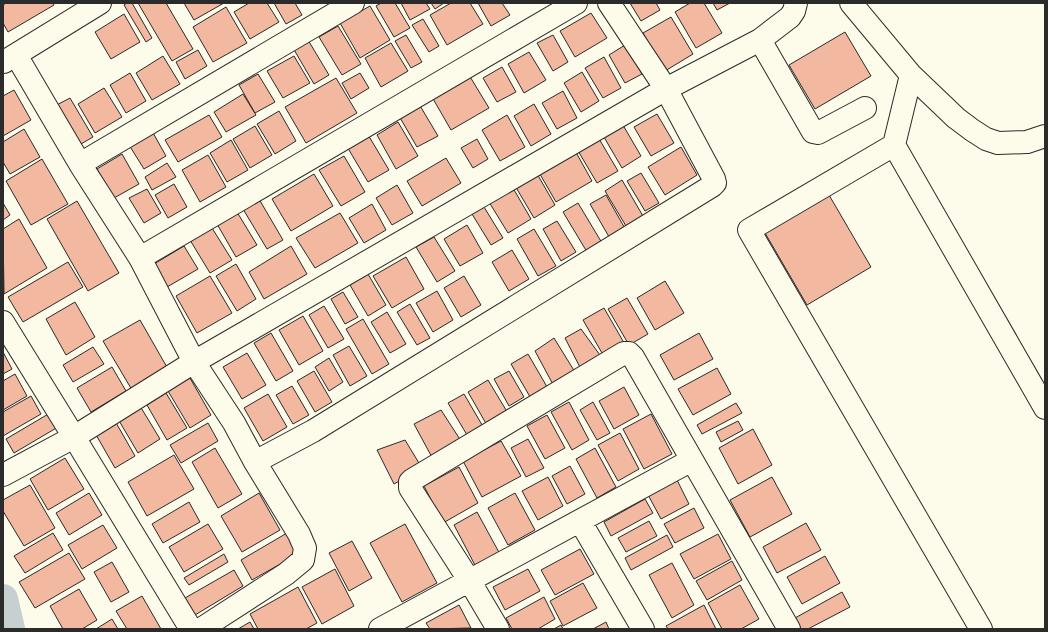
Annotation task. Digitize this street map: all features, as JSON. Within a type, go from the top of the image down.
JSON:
[{"type":"street","points":[[100,3],[9,59],[80,164],[140,258],[194,362],[234,423],[255,462],[306,548],[303,560],[286,574],[201,629]]},
{"type":"street","points":[[80,164],[353,3]]},
{"type":"street","points":[[140,258],[576,3]]},
{"type":"street","points":[[255,462],[320,427],[715,183],[666,89],[609,3]]},
{"type":"street","points":[[3,475],[74,437],[194,362],[666,89],[760,40],[790,17],[794,11],[796,3]]},
{"type":"street","points":[[851,3],[911,75],[956,118],[986,139],[998,143],[1010,144],[1027,142],[1045,136]]},
{"type":"street","points":[[760,40],[813,132],[818,133],[865,108]]},
{"type":"street","points":[[911,75],[894,145],[1043,401]]},
{"type":"street","points":[[894,145],[749,230],[981,629]]},
{"type":"street","points":[[3,322],[192,629]]},
{"type":"street","points":[[498,629],[469,580],[410,488],[410,482],[624,353],[629,353],[633,357],[789,629]]},
{"type":"street","points":[[380,629],[692,460]]},
{"type":"street","points":[[580,521],[643,629]]},
{"type":"building","points":[[6,3],[53,3],[54,5],[8,32],[3,23],[3,5]]},
{"type":"building","points":[[127,3],[132,3],[152,38],[146,42],[124,5]]},
{"type":"building","points":[[138,3],[166,3],[193,49],[172,61]]},
{"type":"building","points":[[184,3],[224,3],[194,20]]},
{"type":"building","points":[[249,3],[267,3],[279,22],[250,39],[234,12]]},
{"type":"building","points":[[274,3],[295,3],[302,15],[286,24]]},
{"type":"building","points":[[381,3],[395,3],[410,28],[394,37],[376,6]]},
{"type":"building","points":[[401,3],[426,3],[430,9],[410,20]]},
{"type":"building","points":[[431,3],[444,3],[435,9]]},
{"type":"building","points":[[451,3],[470,3],[483,24],[447,45],[430,15]]},
{"type":"building","points":[[478,3],[502,3],[510,15],[491,26]]},
{"type":"building","points":[[630,3],[656,3],[660,10],[641,21]]},
{"type":"building","points":[[690,3],[704,3],[722,33],[696,48],[675,12]]},
{"type":"building","points":[[713,3],[730,3],[717,10]]},
{"type":"building","points":[[370,6],[390,40],[360,58],[340,23]]},
{"type":"building","points":[[226,7],[247,43],[213,62],[193,27]]},
{"type":"building","points":[[591,13],[607,38],[575,57],[560,31]]},
{"type":"building","points":[[124,14],[140,42],[111,59],[95,32]]},
{"type":"building","points":[[671,17],[693,54],[665,71],[643,33]]},
{"type":"building","points":[[423,19],[439,46],[429,52],[412,25]]},
{"type":"building","points":[[338,26],[361,64],[342,75],[319,37]]},
{"type":"building","points":[[845,32],[871,76],[815,109],[789,65]]},
{"type":"building","points":[[406,35],[422,62],[411,68],[395,41]]},
{"type":"building","points":[[553,35],[568,62],[553,71],[537,43]]},
{"type":"building","points":[[308,40],[329,75],[314,84],[293,48]]},
{"type":"building","points":[[391,43],[408,71],[381,87],[365,58]]},
{"type":"building","points":[[625,45],[642,74],[625,83],[609,55]]},
{"type":"building","points":[[198,50],[207,66],[185,79],[176,62]]},
{"type":"building","points":[[529,52],[546,80],[524,93],[508,64]]},
{"type":"building","points":[[163,56],[180,84],[152,100],[136,73]]},
{"type":"building","points":[[294,56],[310,83],[283,98],[267,71]]},
{"type":"building","points":[[604,57],[621,88],[603,98],[585,68]]},
{"type":"building","points":[[502,67],[516,92],[497,102],[483,78]]},
{"type":"building","points":[[582,72],[599,101],[581,112],[564,83]]},
{"type":"building","points":[[130,73],[146,101],[126,113],[110,85]]},
{"type":"building","points":[[360,73],[369,88],[351,99],[342,83]]},
{"type":"building","points":[[258,74],[275,102],[255,113],[239,85]]},
{"type":"building","points":[[469,75],[489,108],[451,130],[432,97]]},
{"type":"building","points":[[336,78],[357,113],[306,143],[285,107]]},
{"type":"building","points":[[104,88],[122,117],[95,133],[78,104]]},
{"type":"building","points":[[14,90],[31,120],[3,136],[3,96]]},
{"type":"building","points":[[563,91],[577,118],[557,129],[542,103]]},
{"type":"building","points":[[243,94],[256,115],[226,132],[214,112]]},
{"type":"building","points":[[70,98],[93,137],[74,148],[51,108]]},
{"type":"building","points":[[419,104],[438,136],[417,147],[399,116]]},
{"type":"building","points":[[534,104],[551,134],[531,146],[514,116]]},
{"type":"building","points":[[279,111],[296,141],[275,154],[257,124]]},
{"type":"building","points":[[657,114],[674,143],[651,156],[634,127]]},
{"type":"building","points":[[209,115],[222,137],[178,162],[165,140]]},
{"type":"building","points":[[507,115],[525,147],[500,161],[482,130]]},
{"type":"building","points":[[620,120],[641,156],[622,168],[601,132]]},
{"type":"building","points":[[398,122],[418,156],[396,169],[377,135]]},
{"type":"building","points":[[255,126],[272,155],[250,168],[233,139]]},
{"type":"building","points":[[24,129],[40,157],[10,174],[3,162],[3,142]]},
{"type":"building","points":[[152,131],[166,156],[144,169],[129,145]]},
{"type":"building","points":[[595,132],[618,171],[597,183],[574,144]]},
{"type":"building","points":[[367,133],[389,170],[368,182],[346,145]]},
{"type":"building","points":[[477,139],[488,159],[473,168],[461,148]]},
{"type":"building","points":[[231,140],[248,170],[227,182],[210,153]]},
{"type":"building","points":[[573,147],[592,181],[556,202],[537,169]]},
{"type":"building","points":[[681,147],[697,175],[665,195],[648,167]]},
{"type":"building","points":[[122,154],[139,184],[114,198],[97,169]]},
{"type":"building","points":[[208,155],[226,187],[200,202],[182,170]]},
{"type":"building","points":[[344,156],[365,192],[341,206],[319,170]]},
{"type":"building","points":[[446,158],[461,183],[422,206],[407,181]]},
{"type":"building","points":[[42,159],[68,204],[31,225],[6,181]]},
{"type":"building","points":[[167,163],[176,177],[152,190],[145,177]]},
{"type":"building","points":[[536,172],[555,205],[534,218],[514,184]]},
{"type":"building","points":[[641,173],[659,203],[645,211],[627,181]]},
{"type":"building","points":[[314,174],[333,206],[291,231],[272,199]]},
{"type":"building","points":[[622,180],[643,216],[626,226],[605,191]]},
{"type":"building","points":[[174,184],[187,207],[168,218],[155,195]]},
{"type":"building","points":[[397,185],[413,213],[392,225],[376,198]]},
{"type":"building","points":[[513,188],[531,219],[508,233],[489,202]]},
{"type":"building","points":[[147,189],[161,213],[144,223],[129,198]]},
{"type":"building","points":[[606,195],[627,232],[612,242],[590,204]]},
{"type":"building","points":[[829,195],[871,267],[807,305],[765,233]]},
{"type":"building","points":[[259,199],[283,240],[267,249],[243,209]]},
{"type":"building","points":[[77,201],[119,273],[88,291],[47,219]]},
{"type":"building","points":[[3,203],[10,215],[3,220]]},
{"type":"building","points":[[578,203],[602,243],[587,252],[563,212]]},
{"type":"building","points":[[372,204],[386,230],[364,243],[349,218]]},
{"type":"building","points":[[484,207],[503,238],[491,245],[472,214]]},
{"type":"building","points":[[237,212],[257,245],[236,257],[217,224]]},
{"type":"building","points":[[340,213],[358,243],[315,268],[296,238]]},
{"type":"building","points":[[19,219],[47,268],[4,294],[3,229]]},
{"type":"building","points":[[557,221],[576,252],[561,261],[543,229]]},
{"type":"building","points":[[467,225],[483,253],[460,266],[444,239]]},
{"type":"building","points":[[212,228],[232,260],[210,273],[190,240]]},
{"type":"building","points":[[534,229],[556,266],[538,276],[517,239]]},
{"type":"building","points":[[434,237],[455,271],[437,282],[416,247]]},
{"type":"building","points":[[184,246],[198,269],[167,287],[154,264]]},
{"type":"building","points":[[291,246],[307,274],[264,299],[249,272]]},
{"type":"building","points":[[512,250],[529,279],[509,291],[492,262]]},
{"type":"building","points":[[406,257],[424,289],[392,308],[373,276]]},
{"type":"building","points":[[68,262],[83,287],[23,322],[8,297]]},
{"type":"building","points":[[236,264],[256,299],[237,311],[216,276]]},
{"type":"building","points":[[368,274],[386,305],[368,316],[350,285]]},
{"type":"building","points":[[210,276],[232,313],[197,333],[176,296]]},
{"type":"building","points":[[464,276],[481,305],[461,317],[444,288]]},
{"type":"building","points":[[665,281],[684,313],[655,330],[637,298]]},
{"type":"building","points":[[437,291],[453,320],[433,332],[416,303]]},
{"type":"building","points":[[343,292],[358,317],[345,324],[331,299]]},
{"type":"building","points":[[627,298],[648,334],[629,345],[608,309]]},
{"type":"building","points":[[75,302],[95,337],[66,355],[46,319]]},
{"type":"building","points":[[410,304],[430,338],[417,345],[397,312]]},
{"type":"building","points":[[324,306],[344,339],[328,348],[309,315]]},
{"type":"building","points":[[604,308],[627,348],[606,360],[583,320]]},
{"type":"building","points":[[387,312],[406,344],[390,353],[371,322]]},
{"type":"building","points":[[303,316],[323,351],[299,365],[279,330]]},
{"type":"building","points":[[363,319],[389,364],[372,374],[346,329]]},
{"type":"building","points":[[140,320],[168,369],[132,390],[103,341]]},
{"type":"building","points":[[581,329],[605,362],[584,375],[565,338]]},
{"type":"building","points":[[271,333],[293,371],[276,381],[254,343]]},
{"type":"building","points":[[699,333],[713,359],[674,380],[660,355]]},
{"type":"building","points":[[554,338],[578,377],[556,390],[535,351]]},
{"type":"building","points":[[349,346],[367,376],[350,386],[333,355]]},
{"type":"building","points":[[93,347],[104,364],[73,382],[63,365]]},
{"type":"building","points":[[3,352],[12,369],[3,374]]},
{"type":"building","points":[[247,353],[266,385],[242,399],[223,367]]},
{"type":"building","points":[[528,354],[550,392],[533,402],[511,364]]},
{"type":"building","points":[[329,358],[343,382],[329,391],[315,367]]},
{"type":"building","points":[[112,367],[126,391],[91,412],[77,388]]},
{"type":"building","points":[[717,368],[731,394],[693,415],[678,389]]},
{"type":"building","points":[[314,371],[332,402],[315,412],[297,381]]},
{"type":"building","points":[[509,371],[524,397],[509,406],[494,379]]},
{"type":"building","points":[[15,374],[27,396],[3,410],[3,381]]},
{"type":"building","points":[[190,378],[211,415],[190,428],[168,391]]},
{"type":"building","points":[[488,380],[509,415],[488,427],[468,392]]},
{"type":"building","points":[[292,386],[309,415],[293,424],[276,395]]},
{"type":"building","points":[[624,387],[639,415],[614,429],[599,401]]},
{"type":"building","points":[[166,393],[187,428],[167,440],[147,405]]},
{"type":"building","points":[[268,394],[287,427],[263,441],[244,408]]},
{"type":"building","points":[[464,394],[485,430],[470,440],[448,403]]},
{"type":"building","points":[[31,396],[41,414],[3,436],[3,412]]},
{"type":"building","points":[[569,402],[589,440],[572,450],[551,412]]},
{"type":"building","points":[[593,402],[610,433],[597,440],[580,410]]},
{"type":"building","points":[[736,403],[742,413],[702,434],[697,425]]},
{"type":"building","points":[[140,406],[160,439],[138,453],[118,419]]},
{"type":"building","points":[[441,410],[463,444],[434,461],[414,424]]},
{"type":"building","points":[[50,413],[58,427],[14,453],[6,439]]},
{"type":"building","points":[[651,414],[672,454],[644,469],[623,429]]},
{"type":"building","points":[[547,415],[565,448],[545,459],[527,426]]},
{"type":"building","points":[[115,421],[135,456],[115,468],[95,433]]},
{"type":"building","points":[[738,421],[743,430],[721,442],[716,432]]},
{"type":"building","points":[[208,423],[218,441],[181,463],[170,445]]},
{"type":"building","points":[[753,429],[772,465],[738,484],[719,448]]},
{"type":"building","points":[[620,433],[639,469],[618,481],[598,445]]},
{"type":"building","points":[[528,439],[544,468],[526,477],[511,448]]},
{"type":"building","points":[[405,440],[422,468],[394,484],[377,450]]},
{"type":"building","points":[[501,441],[521,476],[482,497],[463,461]]},
{"type":"building","points":[[215,448],[242,494],[218,508],[192,462]]},
{"type":"building","points":[[595,448],[616,487],[597,498],[576,459]]},
{"type":"building","points":[[174,455],[194,489],[147,516],[128,482]]},
{"type":"building","points":[[65,458],[84,489],[48,510],[30,479]]},
{"type":"building","points":[[570,466],[585,494],[567,504],[552,476]]},
{"type":"building","points":[[459,467],[478,503],[443,523],[424,486]]},
{"type":"building","points":[[548,477],[563,506],[538,520],[522,491]]},
{"type":"building","points":[[772,477],[792,514],[750,537],[730,500]]},
{"type":"building","points":[[676,478],[689,504],[661,519],[647,493]]},
{"type":"building","points":[[30,485],[55,528],[24,546],[3,511],[3,500]]},
{"type":"building","points":[[89,493],[102,515],[69,535],[56,513]]},
{"type":"building","points":[[259,493],[280,530],[242,552],[221,516]]},
{"type":"building","points":[[515,493],[535,530],[508,545],[488,508]]},
{"type":"building","points":[[645,499],[653,513],[611,536],[604,522]]},
{"type":"building","points":[[189,502],[200,522],[163,543],[152,524]]},
{"type":"building","points":[[694,508],[704,528],[675,543],[664,524]]},
{"type":"building","points":[[477,512],[501,556],[477,569],[454,525]]},
{"type":"building","points":[[649,521],[657,536],[626,552],[618,538]]},
{"type":"building","points":[[806,523],[821,550],[777,573],[763,547]]},
{"type":"building","points":[[208,524],[223,549],[184,572],[169,547]]},
{"type":"building","points":[[405,524],[437,583],[402,602],[370,543]]},
{"type":"building","points":[[103,525],[117,548],[82,569],[68,545]]},
{"type":"building","points":[[53,533],[63,550],[25,573],[14,556]]},
{"type":"building","points":[[287,533],[298,554],[252,580],[241,560]]},
{"type":"building","points":[[718,534],[731,559],[694,579],[680,554]]},
{"type":"building","points":[[667,535],[673,547],[631,570],[625,558]]},
{"type":"building","points":[[352,541],[372,578],[349,591],[329,553]]},
{"type":"building","points":[[580,549],[594,574],[555,595],[541,570]]},
{"type":"building","points":[[69,553],[85,579],[35,608],[19,582]]},
{"type":"building","points":[[224,554],[228,562],[189,585],[184,578]]},
{"type":"building","points":[[825,556],[840,583],[802,604],[787,577]]},
{"type":"building","points":[[732,561],[742,580],[707,600],[696,581]]},
{"type":"building","points":[[112,562],[129,592],[111,602],[94,572]]},
{"type":"building","points":[[672,563],[694,605],[672,618],[649,575]]},
{"type":"building","points":[[335,569],[354,606],[322,624],[302,587]]},
{"type":"building","points":[[528,569],[540,591],[505,610],[493,587]]},
{"type":"building","points":[[234,570],[243,586],[195,615],[185,598]]},
{"type":"building","points":[[583,583],[597,608],[563,626],[550,601]]},
{"type":"building","points":[[740,585],[759,619],[741,629],[722,629],[708,603]]},
{"type":"building","points":[[298,587],[317,623],[306,629],[258,629],[250,614]]},
{"type":"building","points":[[79,589],[97,620],[82,629],[63,629],[50,606]]},
{"type":"building","points":[[842,592],[850,607],[808,629],[801,629],[795,618]]},
{"type":"building","points":[[142,596],[161,629],[127,629],[116,611]]},
{"type":"building","points":[[544,597],[555,619],[538,629],[512,629],[506,618]]},
{"type":"building","points":[[459,605],[471,628],[430,629],[426,623]]},
{"type":"building","points":[[704,605],[716,629],[668,629],[666,626]]},
{"type":"building","points":[[112,619],[118,629],[96,629]]},
{"type":"building","points":[[250,622],[254,629],[238,629]]},
{"type":"building","points":[[606,622],[609,629],[593,629]]},
{"type":"building","points":[[561,625],[563,629],[554,629]]},
{"type":"waterway","points":[[3,599],[10,629]]}]
